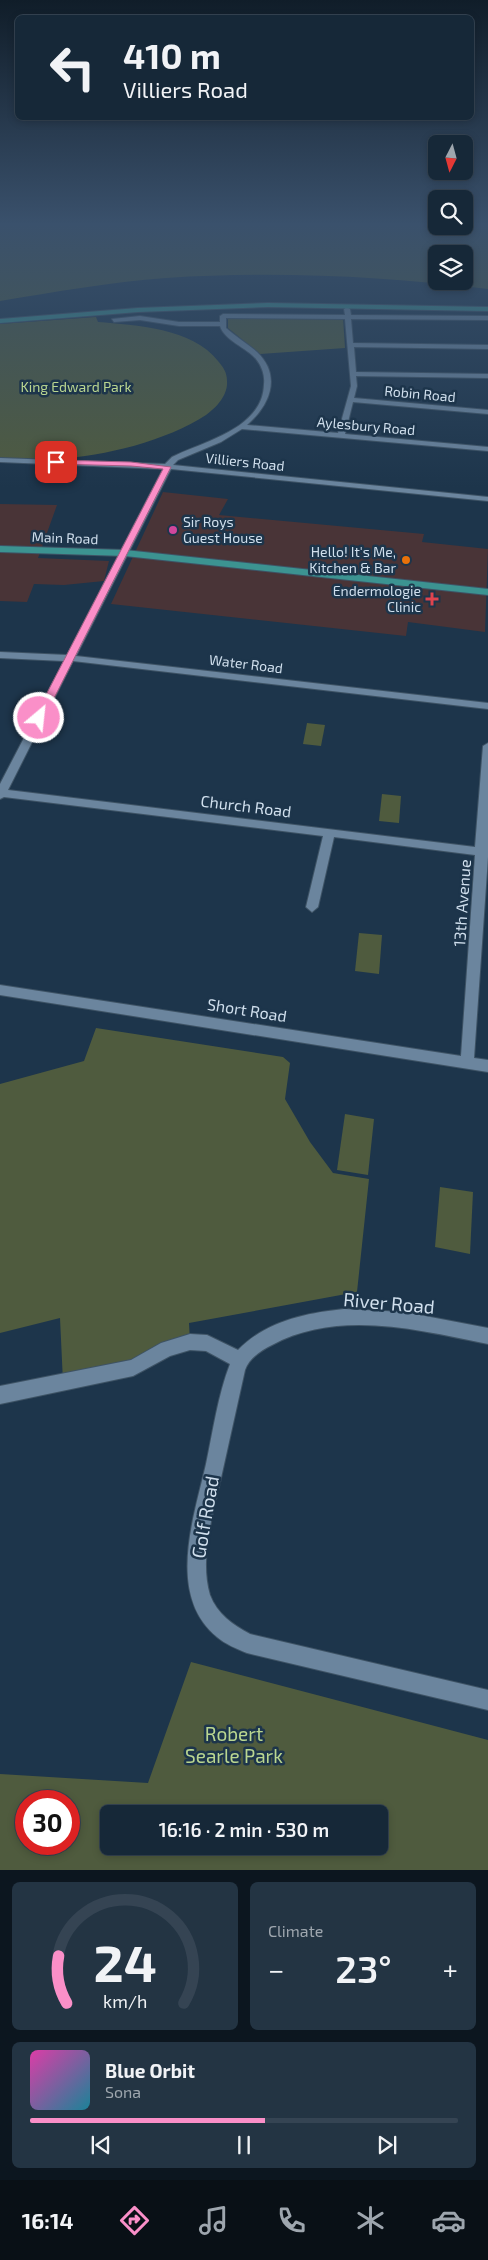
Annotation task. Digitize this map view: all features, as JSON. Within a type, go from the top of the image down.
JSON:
[{"type":"main road","points":[[0,322],[98,313]]},
{"type":"main road","name":"Main Road","points":[[0,549],[125,553],[488,592]]},
{"type":"street","points":[[341,436],[354,374],[347,313]]},
{"type":"street","points":[[0,793],[172,459],[207,446],[242,427],[252,418],[264,400],[268,389],[267,376],[263,365],[256,355],[229,334],[222,324],[223,316],[488,318]]},
{"type":"street","points":[[114,320],[140,318],[178,324],[222,324]]},
{"type":"street","points":[[350,345],[488,347]]},
{"type":"street","points":[[354,374],[488,376]]},
{"type":"street","name":"Robin Road","points":[[350,400],[488,412]]},
{"type":"street","name":"Aylesbury Road","points":[[242,427],[488,449]]},
{"type":"street","name":"Villiers Road","points":[[0,460],[113,463],[168,467],[488,499]]},
{"type":"street","name":"Water Road","points":[[0,655],[70,658],[488,706]]},
{"type":"street","name":"13th Avenue","points":[[467,1062],[485,853],[488,746]]},
{"type":"street","name":"Church Road","points":[[0,793],[485,853]]},
{"type":"street","points":[[312,907],[329,833]]},
{"type":"street","name":"Short Road","points":[[0,990],[488,1066]]},
{"type":"street","name":"River Road","points":[[240,1360],[253,1347],[286,1327],[332,1318],[362,1317],[392,1320],[488,1336]]},
{"type":"street","points":[[0,1395],[133,1368],[167,1349],[190,1342],[207,1343],[240,1360]]},
{"type":"street","name":"Golf Road","points":[[240,1360],[223,1425],[197,1549],[196,1569],[199,1588],[209,1616],[230,1637],[247,1643],[488,1700]]},
{"type":"shaded area","points":[[163,492],[228,499],[219,515],[424,534],[422,542],[488,549],[485,632],[408,622],[406,636],[111,604]]},
{"type":"shaded area","points":[[0,504],[57,505],[38,558],[109,561],[104,581],[64,585],[34,584],[27,602],[0,601]]},
{"type":"green space","points":[[262,316],[343,317],[345,348],[260,354],[228,328],[228,319]]},
{"type":"green space","name":"King Edward Park","points":[[96,317],[98,322],[162,330],[194,341],[207,350],[222,365],[226,375],[227,386],[221,400],[206,415],[190,424],[154,440],[115,451],[95,455],[50,459],[0,458],[0,324]]},
{"type":"green space","points":[[307,723],[325,725],[321,746],[303,744]]},
{"type":"green space","points":[[382,794],[401,796],[399,823],[379,821]]},
{"type":"green space","points":[[359,933],[382,935],[379,974],[355,971]]},
{"type":"green space","points":[[96,1028],[283,1057],[290,1063],[285,1099],[310,1142],[333,1173],[369,1179],[357,1292],[189,1323],[190,1342],[63,1382],[60,1318],[0,1333],[0,1084],[84,1061]]},
{"type":"green space","points":[[345,1114],[374,1119],[368,1175],[337,1170]]},
{"type":"green space","points":[[440,1187],[473,1192],[470,1254],[435,1247]]},
{"type":"green space","name":"Robert Searle Park","points":[[191,1662],[488,1740],[488,1870],[0,1870],[0,1774],[148,1783]]},
{"type":"place","name":"Sir Roys Guest House","points":[[173,530]]},
{"type":"place","name":"Hello! It's Me, Kitchen & Bar","points":[[406,560]]},
{"type":"place","name":"Endermologie Clinic","points":[[432,599]]},
{"type":"route","points":[[39,718],[168,467],[113,463],[56,462]]}]
